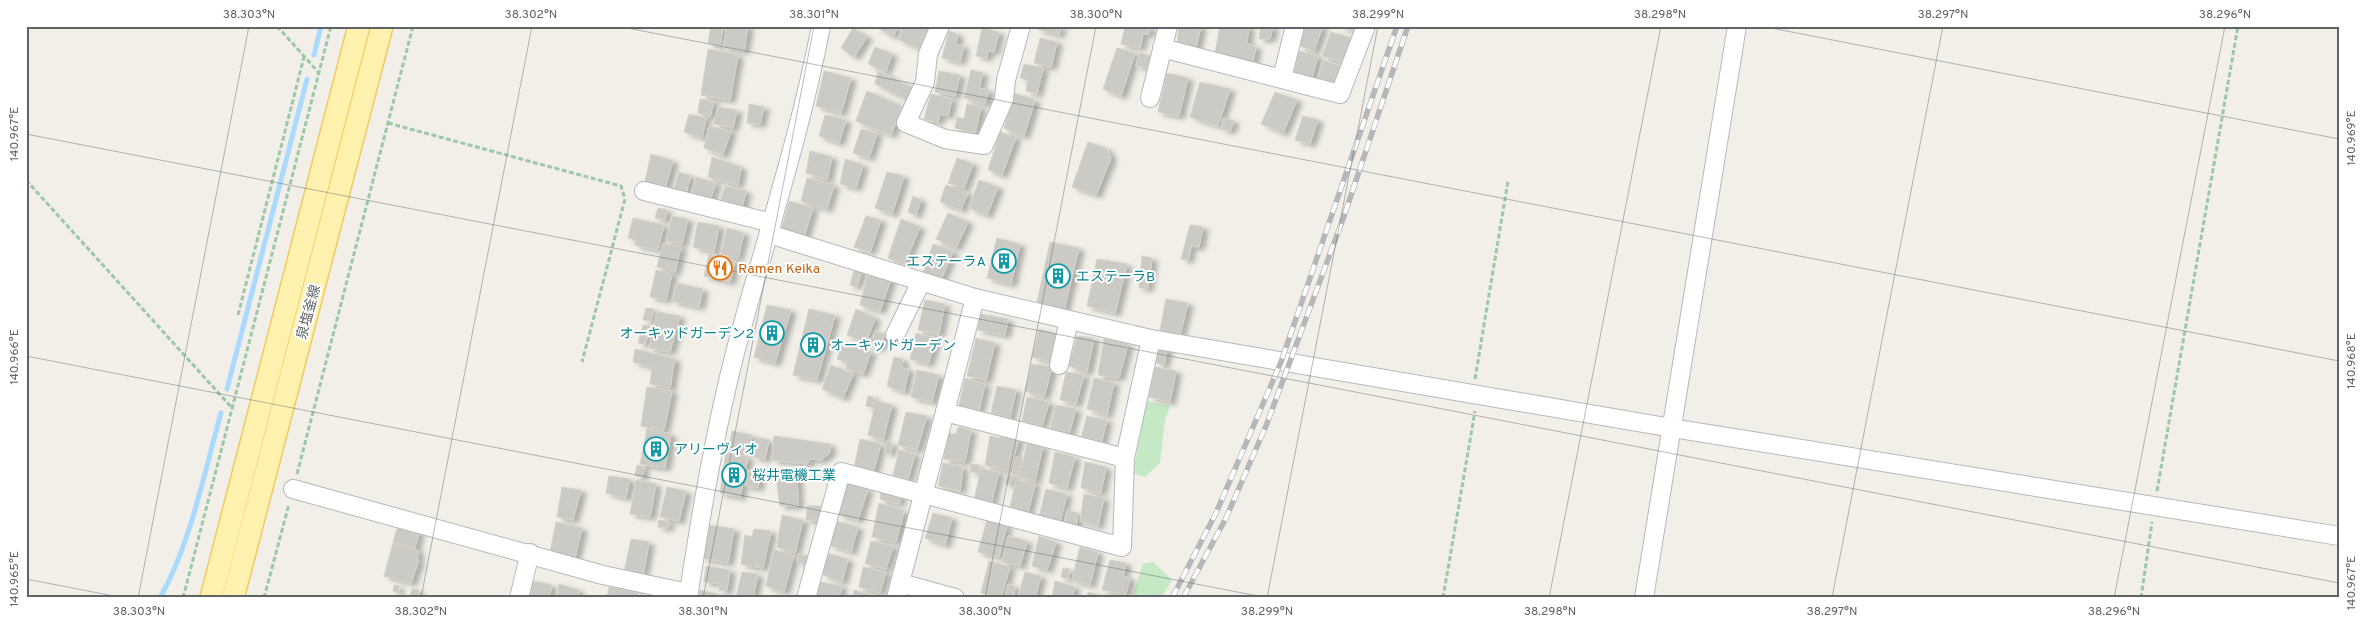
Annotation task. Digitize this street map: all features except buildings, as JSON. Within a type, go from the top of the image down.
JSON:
[{"type":"main road","name":"泉塩釜線","points":[[211,598],[359,26]]},
{"type":"main road","name":"泉塩釜線","points":[[233,598],[382,26]]},
{"type":"street","points":[[293,489],[530,553],[602,575],[688,595],[715,439],[736,350],[808,92],[821,26]]},
{"type":"street","points":[[940,26],[928,54],[925,82],[906,123],[946,139],[984,145],[1004,99],[1006,80],[1021,26]]},
{"type":"street","points":[[1150,98],[1168,26]]},
{"type":"street","points":[[1282,78],[1295,26]]},
{"type":"street","points":[[1162,48],[1340,94],[1366,26]]},
{"type":"street","points":[[1644,598],[1737,26]]},
{"type":"street","points":[[644,192],[770,229],[921,282],[975,298],[1152,340],[1672,428],[2339,536]]},
{"type":"street","points":[[895,335],[921,282]]},
{"type":"street","points":[[955,598],[898,590],[975,298]]},
{"type":"street","points":[[1059,365],[1069,320]]},
{"type":"street","points":[[806,598],[841,472],[1122,547],[1125,458],[1152,340]]},
{"type":"street","points":[[945,412],[1125,458]]},
{"type":"street","points":[[519,598],[530,553]]},
{"type":"path","points":[[277,26],[319,73]]},
{"type":"path","points":[[184,598],[331,26]]},
{"type":"path","points":[[264,598],[413,26]]},
{"type":"path","points":[[2141,598],[2155,506],[2238,26]]},
{"type":"path","points":[[238,315],[304,57]]},
{"type":"path","points":[[388,122],[621,186],[625,198],[582,362]]},
{"type":"path","points":[[26,180],[233,409]]},
{"type":"path","points":[[1443,598],[1508,181]]},
{"type":"green space","points":[[1147,401],[1170,406],[1165,420],[1160,463],[1145,477],[1133,473]]},
{"type":"green space","points":[[1153,562],[1172,580],[1161,598],[1132,598],[1143,564]]},
{"type":"waterway","points":[[314,55],[321,26]]},
{"type":"waterway","points":[[227,389],[307,79]]},
{"type":"waterway","points":[[160,598],[171,577],[188,531],[221,413]]},
{"type":"railway","points":[[1172,598],[1216,513],[1281,362],[1397,26]]},
{"type":"railway","points":[[1183,598],[1226,518],[1266,426],[1343,219],[1408,26]]},
{"type":"place","name":"エステーラA","points":[[1004,261]]},
{"type":"place","name":"Ramen Keika","points":[[720,268]]},
{"type":"place","name":"エステーラB","points":[[1058,276]]},
{"type":"place","name":"オーキッドガーデン2","points":[[772,333]]},
{"type":"place","name":"オーキッドガーデン","points":[[813,345]]},
{"type":"place","name":"アリーヴィオ","points":[[656,449]]},
{"type":"place","name":"桜井電機工業","points":[[734,475]]}]
